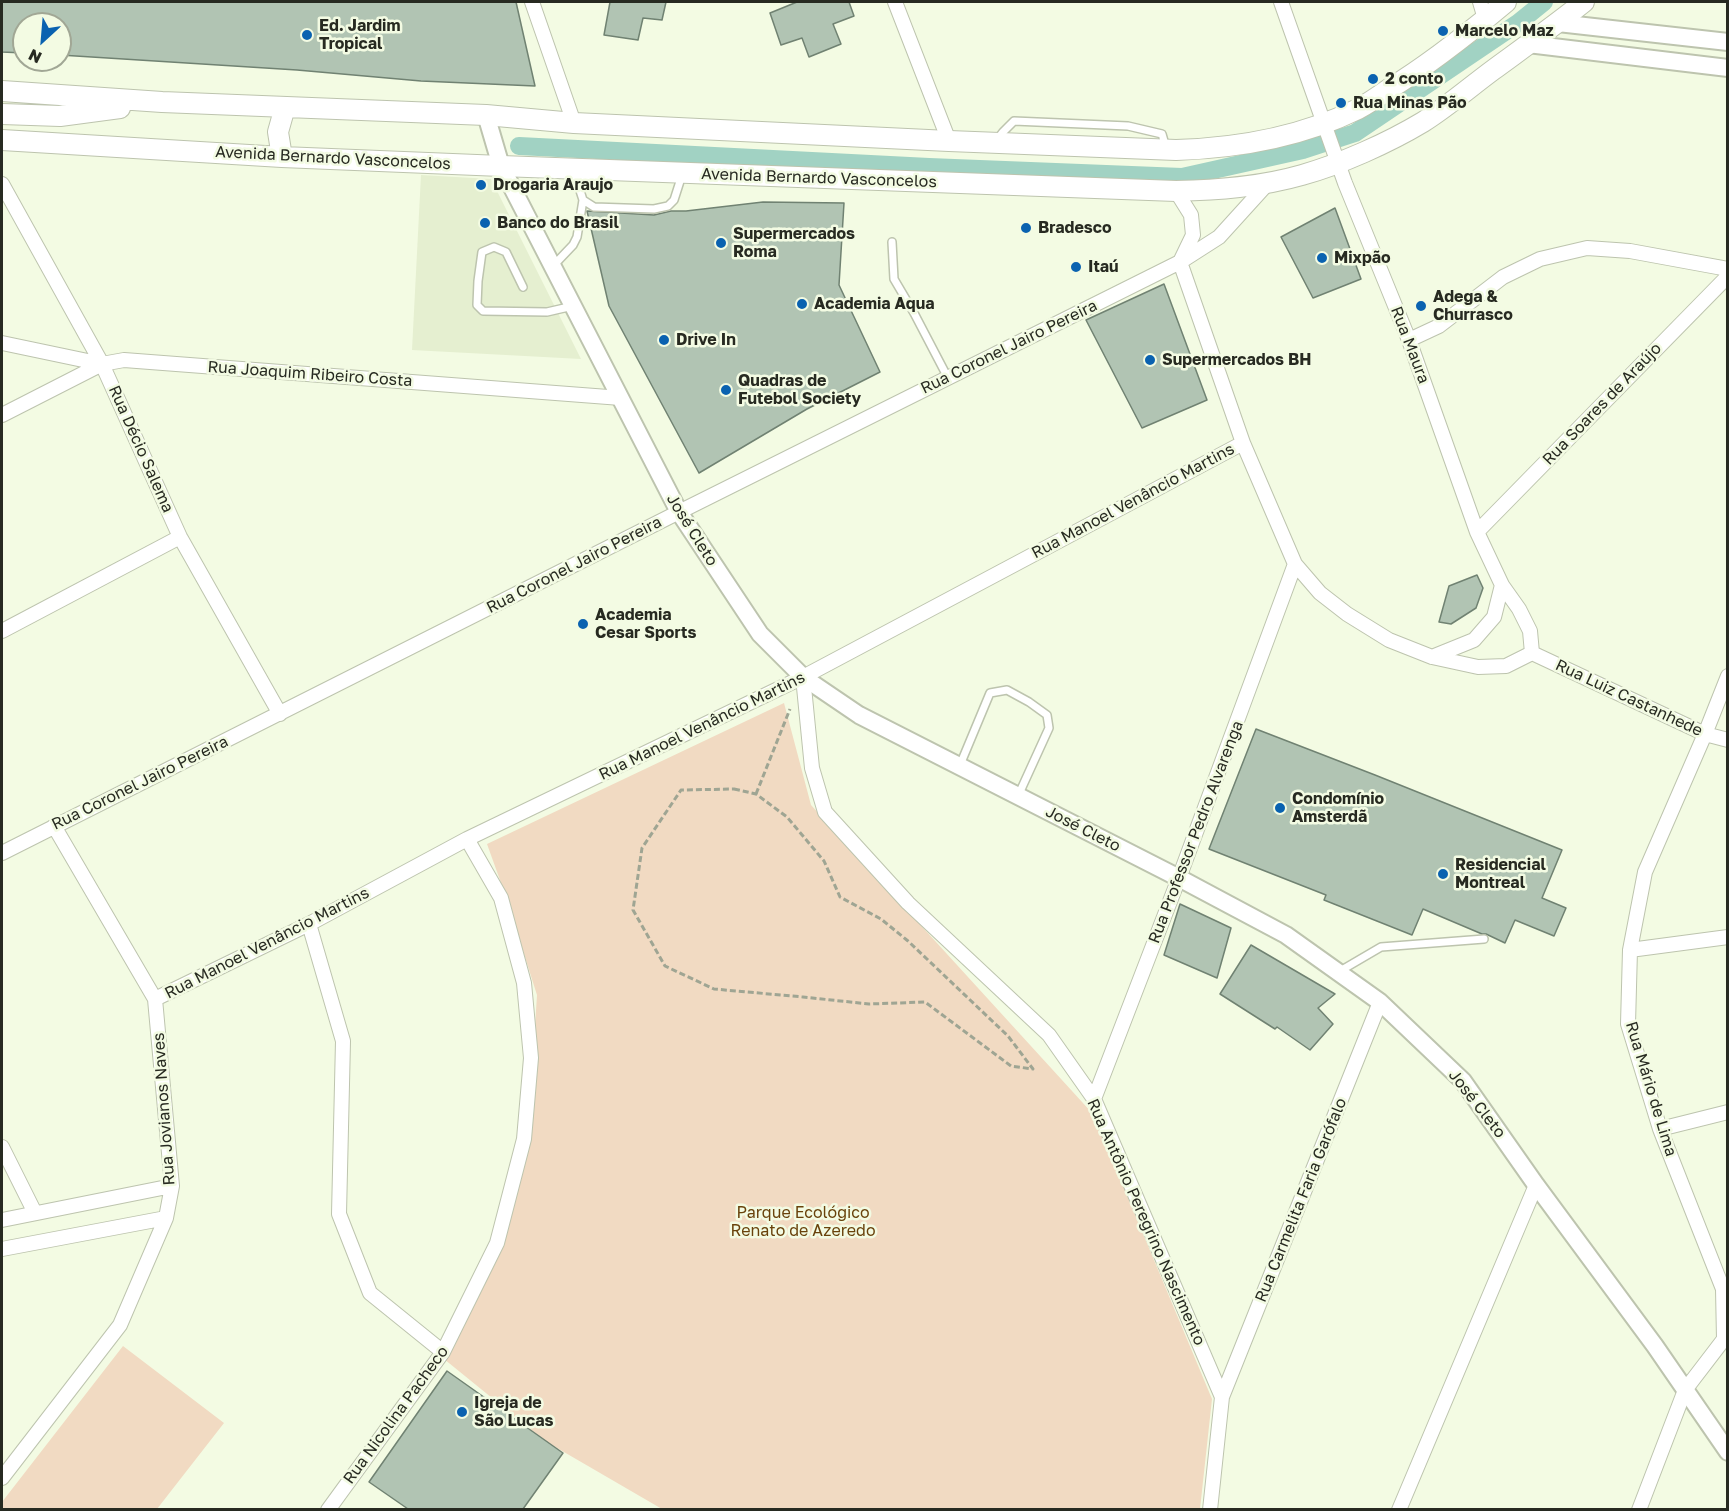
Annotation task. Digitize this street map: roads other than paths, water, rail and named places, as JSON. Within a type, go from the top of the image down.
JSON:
[{"type":"main road","points":[[2,91],[162,102],[486,116],[574,123],[1087,147],[1202,149],[1283,137],[1359,108],[1412,75],[1482,10],[1506,2]]},
{"type":"main road","name":"Avenida Bernardo Vasconcelos","points":[[2,140],[572,169],[1176,191],[1216,190],[1268,183],[1302,175],[1377,146],[1423,122],[1584,2]]},
{"type":"main road","points":[[2,114],[60,116],[162,102]]},
{"type":"main road","points":[[282,156],[278,132],[285,107]]},
{"type":"street","points":[[532,2],[574,123]]},
{"type":"street","points":[[895,2],[949,141]]},
{"type":"street","name":"Rua Maura","points":[[1281,2],[1338,163],[1409,340],[1477,532],[1503,585]]},
{"type":"street","points":[[1558,22],[1728,42]]},
{"type":"street","points":[[1528,44],[1728,68]]},
{"type":"street","name":"José Cleto","points":[[486,116],[501,166],[678,512],[760,634],[803,677],[859,715],[1286,935],[1380,1002],[1463,1081],[1536,1185],[1655,1346],[1728,1452]]},
{"type":"street","name":"Rua Coronel Jairo Pereira","points":[[2,853],[1180,262],[1219,237],[1268,183]]},
{"type":"street","name":"Rua Décio Salema","points":[[2,184],[6,199],[102,364],[180,537],[280,714]]},
{"type":"street","points":[[1176,191],[1191,215],[1193,235],[1180,262],[1243,442],[1295,564],[1320,593],[1347,615],[1389,640],[1432,657],[1478,667],[1506,666],[1532,653],[1530,631],[1503,585]]},
{"type":"street","points":[[1409,340],[1439,326],[1503,277],[1540,259],[1587,248],[1630,251],[1728,270]]},
{"type":"street","name":"Rua Soares de Araújo","points":[[1477,532],[1728,276]]},
{"type":"street","name":"Rua Joaquim Ribeiro Costa","points":[[2,343],[102,364],[124,360],[621,398]]},
{"type":"street","points":[[2,415],[102,364]]},
{"type":"street","name":"Rua Manoel Venâncio Martins","points":[[155,999],[309,924],[467,839],[803,677],[1243,442]]},
{"type":"street","points":[[2,631],[180,537]]},
{"type":"street","name":"Rua Professor Pedro Alvarenga","points":[[1094,1099],[1179,878],[1295,564]]},
{"type":"street","points":[[1432,657],[1474,640],[1494,617],[1503,585]]},
{"type":"street","name":"Rua Luiz Castanhede","points":[[1532,653],[1705,734],[1728,740]]},
{"type":"street","name":"Rua Mário de Lima","points":[[1639,1509],[1685,1390],[1726,1340],[1723,1288],[1660,1129],[1628,1024],[1630,950],[1645,872],[1728,676]]},
{"type":"street","name":"Rua Antônio Peregrino Nascimento","points":[[803,677],[812,768],[825,812],[908,903],[1049,1035],[1094,1099],[1222,1397],[1210,1509]]},
{"type":"street","name":"Rua Jovianos Naves","points":[[2,1478],[120,1325],[166,1218],[172,1186],[155,999],[54,826]]},
{"type":"street","name":"Rua Nicolina Pacheco","points":[[328,1509],[443,1352],[497,1243],[524,1139],[531,1058],[524,983],[501,898],[467,839]]},
{"type":"street","points":[[309,924],[343,1041],[339,1214],[370,1293],[443,1352]]},
{"type":"street","points":[[1630,950],[1728,937]]},
{"type":"street","name":"Rua Carmelita Faria Garófalo","points":[[1222,1397],[1380,1002]]},
{"type":"street","points":[[1660,1129],[1728,1112]]},
{"type":"street","points":[[2,1147],[35,1213]]},
{"type":"street","points":[[1399,1509],[1536,1185]]},
{"type":"street","points":[[2,1220],[172,1186]]},
{"type":"street","points":[[2,1250],[166,1218]]},
{"type":"lane","points":[[995,143],[1014,121],[1128,126],[1162,134],[1167,150]]},
{"type":"lane","points":[[1087,124],[1087,147]]},
{"type":"lane","points":[[553,266],[573,245],[577,237],[583,200],[572,169]]},
{"type":"lane","points":[[583,200],[594,207],[654,209],[668,206],[674,200],[683,173]]},
{"type":"lane","points":[[892,242],[894,279],[948,378]]},
{"type":"lane","points":[[523,287],[506,252],[494,247],[482,252],[477,305],[483,311],[547,312],[573,306]]},
{"type":"lane","points":[[960,767],[990,693],[1007,690],[1047,715],[1049,728],[1018,796]]},
{"type":"lane","points":[[1338,972],[1381,947],[1484,939]]},
{"type":"waterway","points":[[519,146],[929,167],[1182,177],[1303,150],[1355,133],[1518,23],[1544,2]]},
{"type":"place","name":"Marcelo Maz","points":[[1443,31]]},
{"type":"place","name":"Ed. Jardim Tropical","points":[[307,35]]},
{"type":"place","name":"2 conto","points":[[1373,79]]},
{"type":"place","name":"Rua Minas Pão","points":[[1341,103]]},
{"type":"place","name":"Drogaria Araujo","points":[[481,185]]},
{"type":"place","name":"Banco do Brasil","points":[[485,223]]},
{"type":"place","name":"Bradesco","points":[[1026,228]]},
{"type":"place","name":"Supermercados Roma","points":[[721,243]]},
{"type":"place","name":"Mixpão","points":[[1322,258]]},
{"type":"place","name":"Itaú","points":[[1076,267]]},
{"type":"place","name":"Academia Aqua","points":[[802,304]]},
{"type":"place","name":"Adega & Churrasco","points":[[1421,306]]},
{"type":"place","name":"Drive In","points":[[664,340]]},
{"type":"place","name":"Supermercados BH","points":[[1150,360]]},
{"type":"place","name":"Quadras de Futebol Society","points":[[726,390]]},
{"type":"place","name":"Academia Cesar Sports","points":[[583,624]]},
{"type":"place","name":"Condomínio Amsterdã","points":[[1280,808]]},
{"type":"place","name":"Residencial Montreal","points":[[1443,874]]},
{"type":"place","name":"Igreja de São Lucas","points":[[462,1412]]},
{"type":"park label","name":"Parque Ecológico Renato de Azeredo","points":[[803,1222]]}]
